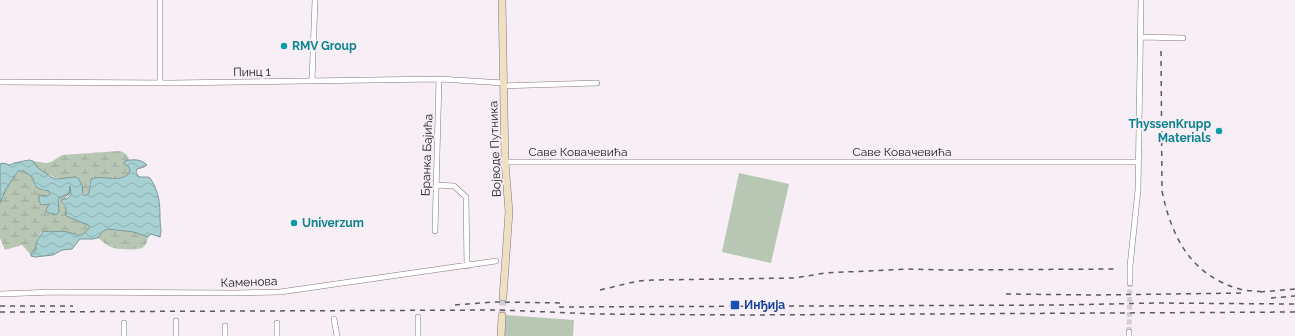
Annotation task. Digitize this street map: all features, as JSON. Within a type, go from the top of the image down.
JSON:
[{"type":"main road","name":"Војводе Путника","points":[[502,0],[505,162],[508,212],[503,297]]},
{"type":"main road","points":[[501,336],[502,316]]},
{"type":"street","points":[[160,0],[160,83]]},
{"type":"street","points":[[312,81],[315,0]]},
{"type":"street","points":[[1130,283],[1138,190],[1141,0]]},
{"type":"street","points":[[1141,37],[1183,38]]},
{"type":"street","name":"Пинц 1","points":[[0,82],[160,83],[439,79],[504,85],[597,83]]},
{"type":"street","name":"Бранка Бајића","points":[[435,230],[439,79]]},
{"type":"street","name":"Саве Ковачевића","points":[[505,162],[1138,162]]},
{"type":"street","points":[[436,185],[454,186],[466,197],[467,266]]},
{"type":"street","name":"Каменова","points":[[0,294],[54,292],[280,292],[496,261]]},
{"type":"street","points":[[418,317],[418,336]]},
{"type":"street","points":[[334,319],[337,336]]},
{"type":"street","points":[[176,321],[176,336]]},
{"type":"street","points":[[124,323],[124,336]]},
{"type":"street","points":[[277,323],[277,336]]},
{"type":"street","points":[[225,326],[225,336]]},
{"type":"green space","points":[[119,151],[125,153],[129,160],[124,163],[129,167],[130,171],[127,175],[118,179],[90,180],[89,193],[85,196],[75,177],[62,179],[48,174],[39,169],[33,161],[46,163],[51,162],[62,155]]},
{"type":"green space","points":[[18,171],[24,171],[33,178],[34,185],[44,191],[49,191],[49,196],[42,197],[40,200],[40,204],[50,204],[46,210],[58,202],[59,198],[66,196],[70,191],[70,185],[71,194],[61,202],[66,207],[66,216],[88,225],[90,227],[88,230],[80,235],[59,231],[41,232],[36,243],[36,250],[31,255],[22,245],[5,250],[0,238],[0,203],[6,189]]},
{"type":"green space","points":[[739,173],[789,184],[771,263],[722,252]]},
{"type":"green space","points":[[107,229],[134,232],[148,237],[146,244],[144,247],[139,249],[114,248],[98,238],[102,232]]},
{"type":"green space","points":[[505,315],[574,320],[573,336],[504,336]]},
{"type":"water","points":[[29,160],[33,161],[37,167],[56,179],[78,178],[85,196],[89,193],[91,179],[118,178],[127,175],[130,171],[129,167],[124,164],[125,161],[134,160],[145,163],[147,165],[137,169],[136,172],[139,177],[150,178],[155,188],[160,207],[160,237],[151,234],[148,237],[134,232],[107,229],[102,232],[98,238],[80,239],[72,249],[62,250],[53,255],[31,256],[31,253],[36,250],[36,243],[43,231],[65,231],[76,235],[81,235],[84,234],[90,227],[66,216],[66,207],[61,201],[62,199],[67,199],[71,195],[70,186],[69,194],[59,198],[59,212],[54,215],[46,210],[49,204],[41,205],[39,201],[39,195],[48,196],[50,194],[49,191],[36,187],[33,178],[24,171],[18,171],[6,189],[0,203],[0,164],[3,163],[10,165]]},
{"type":"tunnel","points":[[1129,332],[1130,283]]},
{"type":"tunnel","points":[[502,316],[503,297]]},
{"type":"railway","points":[[1161,51],[1162,191],[1166,209],[1172,225],[1187,254],[1210,276],[1225,284],[1243,290],[1265,292]]},
{"type":"railway","points":[[600,290],[638,281],[795,278],[825,273],[908,269],[1117,269]]},
{"type":"railway","points":[[1260,292],[1295,289]]},
{"type":"railway","points":[[1006,294],[1095,295],[1246,293]]},
{"type":"railway","points":[[1271,298],[1295,296]]},
{"type":"railway","points":[[455,305],[493,302],[565,303]]},
{"type":"railway","points":[[559,307],[1061,305],[1156,303],[1295,304]]},
{"type":"railway","points":[[0,306],[73,306]]},
{"type":"railway","points":[[0,312],[500,310],[596,314],[745,315],[1295,312]]},
{"type":"place","name":"RMV Group","points":[[284,46]]},
{"type":"place","name":"ThyssenKrupp Materials","points":[[1219,131]]},
{"type":"place","name":"Univerzum","points":[[294,223]]},
{"type":"place","name":"Инђија","points":[[735,305]]}]
